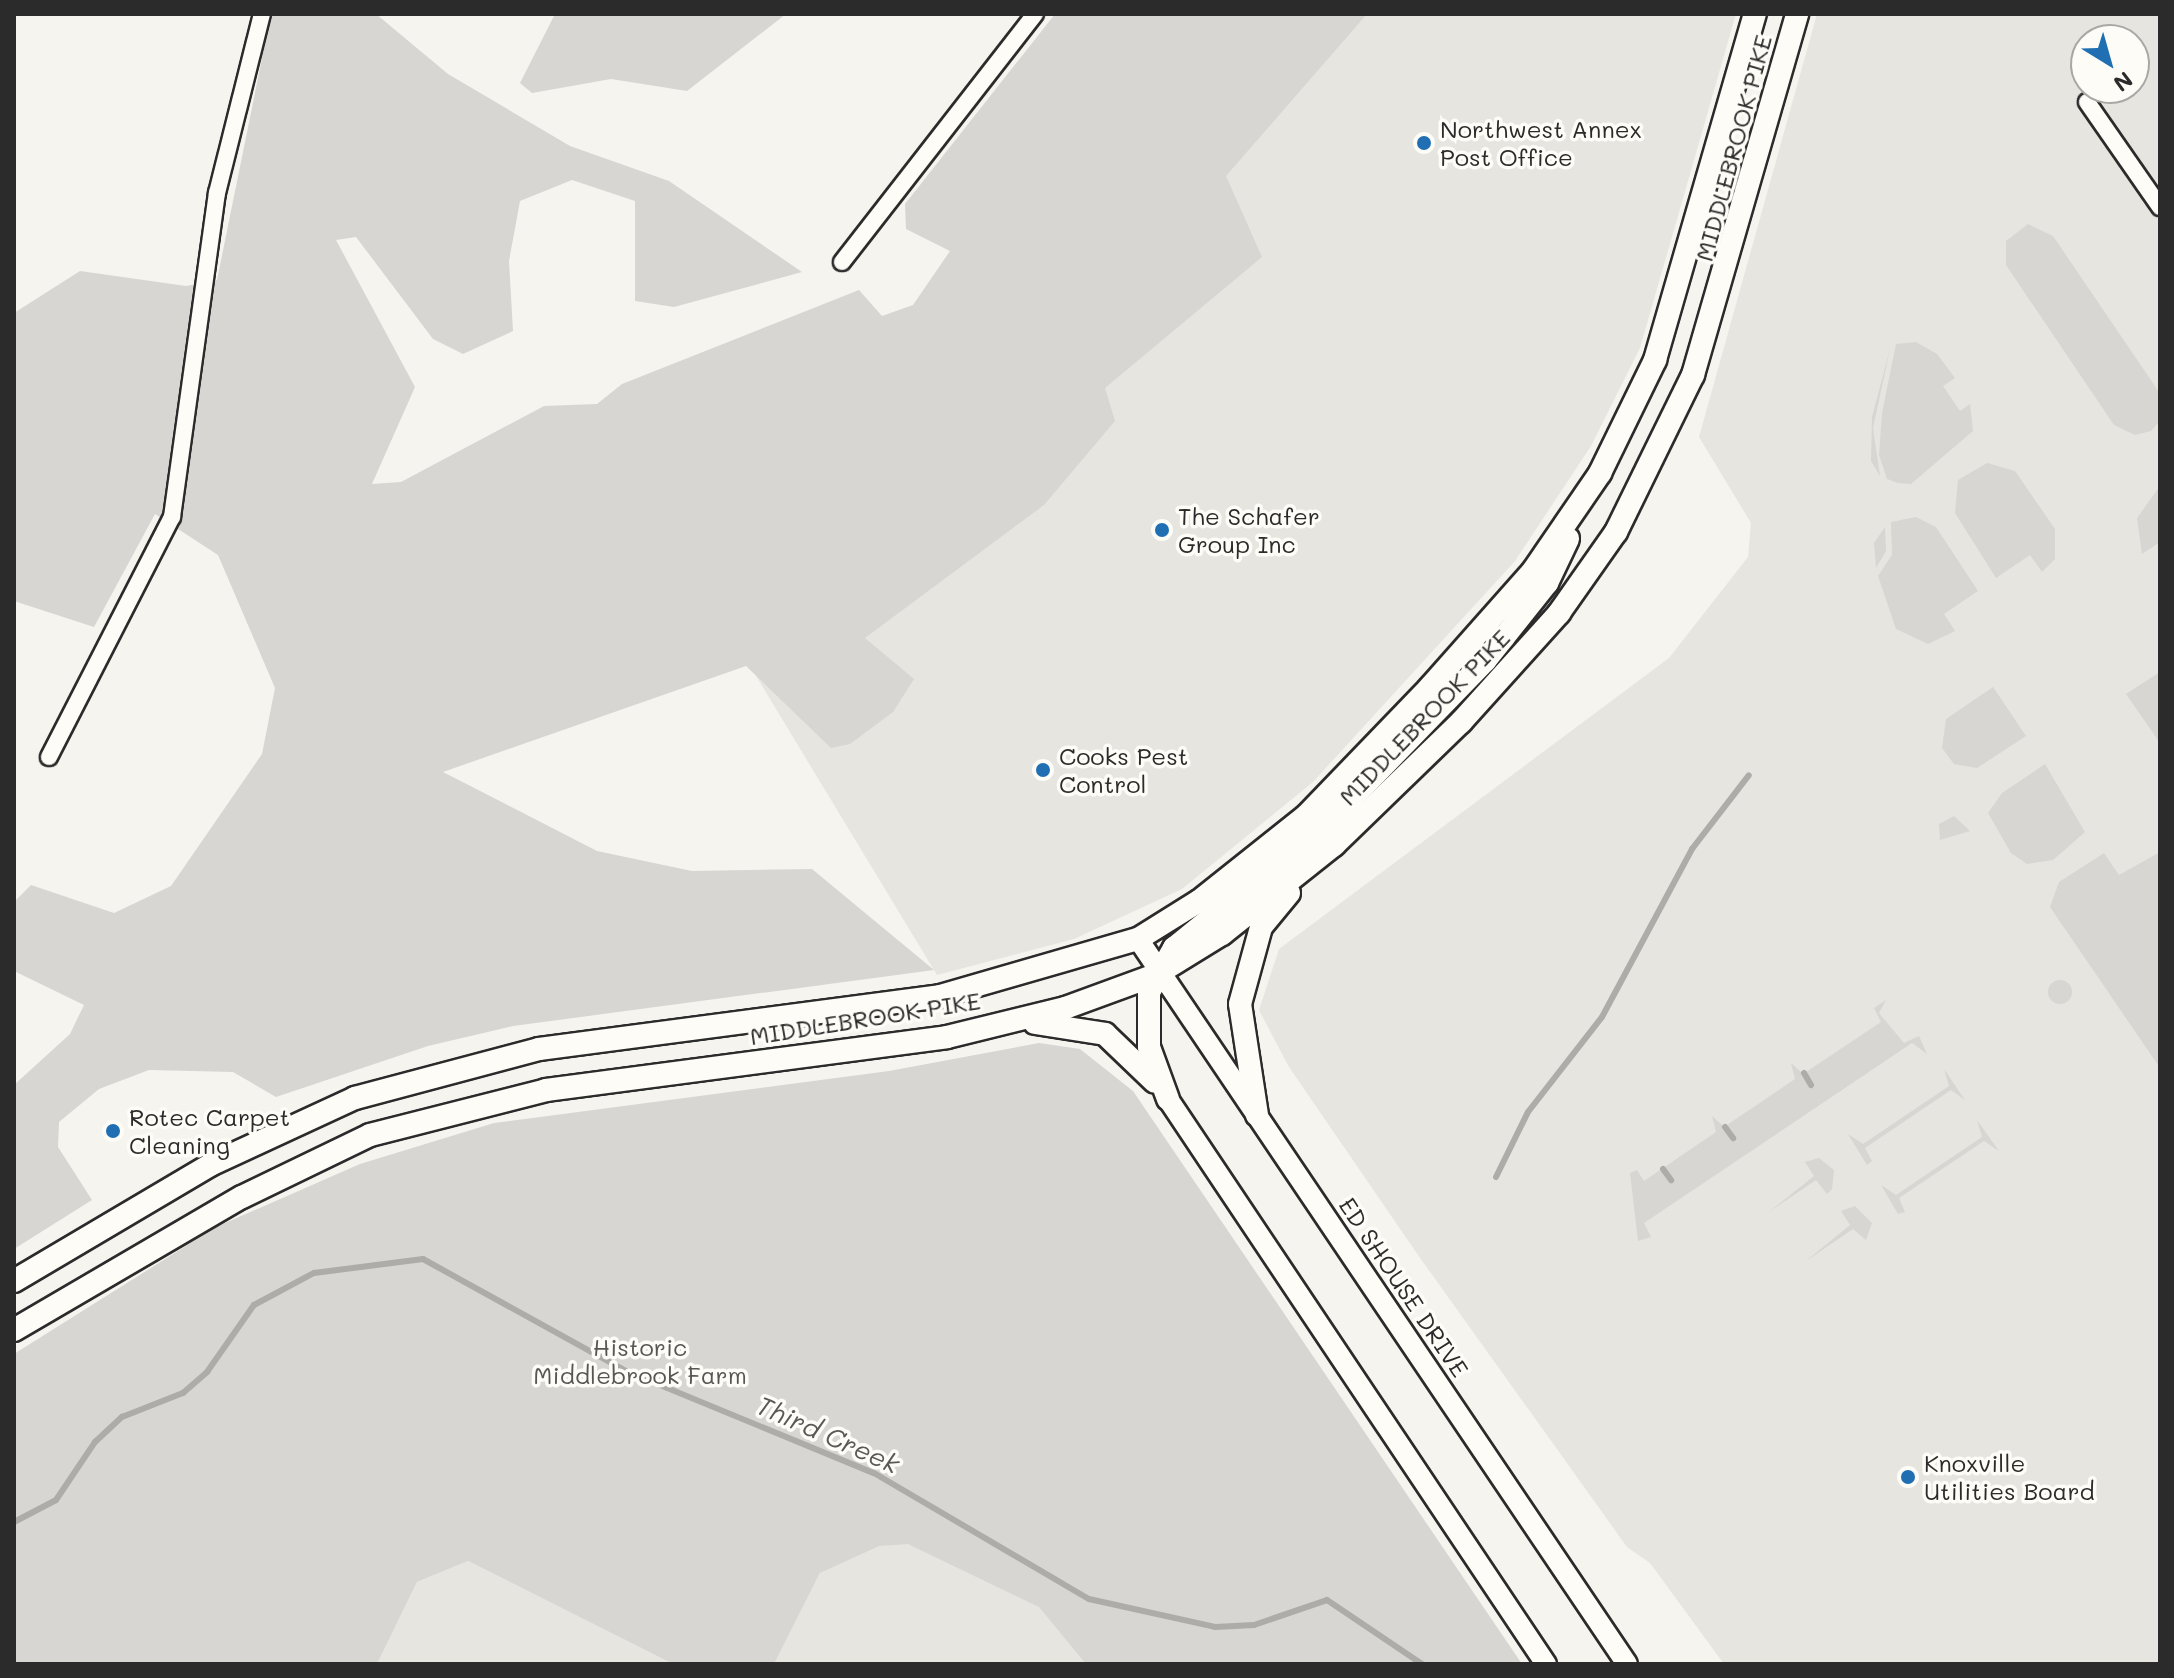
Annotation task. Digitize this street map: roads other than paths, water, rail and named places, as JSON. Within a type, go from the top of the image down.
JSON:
[{"type":"main road","name":"MIDDLEBROOK PIKE","points":[[14,1281],[262,1139],[443,1070],[539,1049],[940,996],[1138,939],[1307,815],[1533,571],[1600,473],[1655,360],[1755,14]]},
{"type":"main road","name":"MIDDLEBROOK PIKE","points":[[14,1330],[242,1197],[370,1135],[453,1109],[947,1037],[1065,1008],[1161,973],[1321,856],[1471,711],[1559,613],[1616,532],[1693,375],[1797,14]]},
{"type":"main road","points":[[1168,1099],[1149,1047],[1149,992],[1174,948],[1326,825],[1485,661],[1547,583],[1600,473]]},
{"type":"main road","points":[[1257,1115],[1240,1041],[1246,967],[1261,927],[1321,856]]},
{"type":"main road","points":[[947,1037],[1052,1021],[1105,1034],[1140,1062],[1168,1099]]},
{"type":"street","points":[[49,757],[172,517],[217,193],[262,14]]},
{"type":"street","points":[[842,262],[1035,14]]},
{"type":"street","points":[[2088,104],[2160,207]]},
{"type":"street","name":"ED SHOUSE DRIVE","points":[[1138,939],[1627,1664]]},
{"type":"street","points":[[1168,1099],[1546,1664]]},
{"type":"waterway","points":[[1496,1177],[1528,1112],[1602,1017],[1692,849],[1749,775]]},
{"type":"waterway","points":[[1804,1073],[1811,1085]]},
{"type":"waterway","points":[[1725,1127],[1733,1138]]},
{"type":"waterway","points":[[1663,1169],[1671,1180]]},
{"type":"waterway","name":"Third Creek","points":[[14,1522],[56,1500],[95,1442],[122,1417],[183,1393],[207,1372],[254,1305],[314,1273],[423,1259],[626,1371],[874,1473],[1089,1599],[1215,1627],[1254,1625],[1327,1600],[1422,1664]]},
{"type":"place","name":"Northwest Annex Post Office","points":[[1424,143]]},
{"type":"place","name":"The Schafer Group Inc","points":[[1162,530]]},
{"type":"place","name":"Cooks Pest Control","points":[[1043,770]]},
{"type":"place","name":"Rotec Carpet Cleaning","points":[[113,1131]]},
{"type":"place","name":"Knoxville Utilities Board","points":[[1908,1477]]},
{"type":"park label","name":"Historic Middlebrook Farm","points":[[640,1361]]}]
